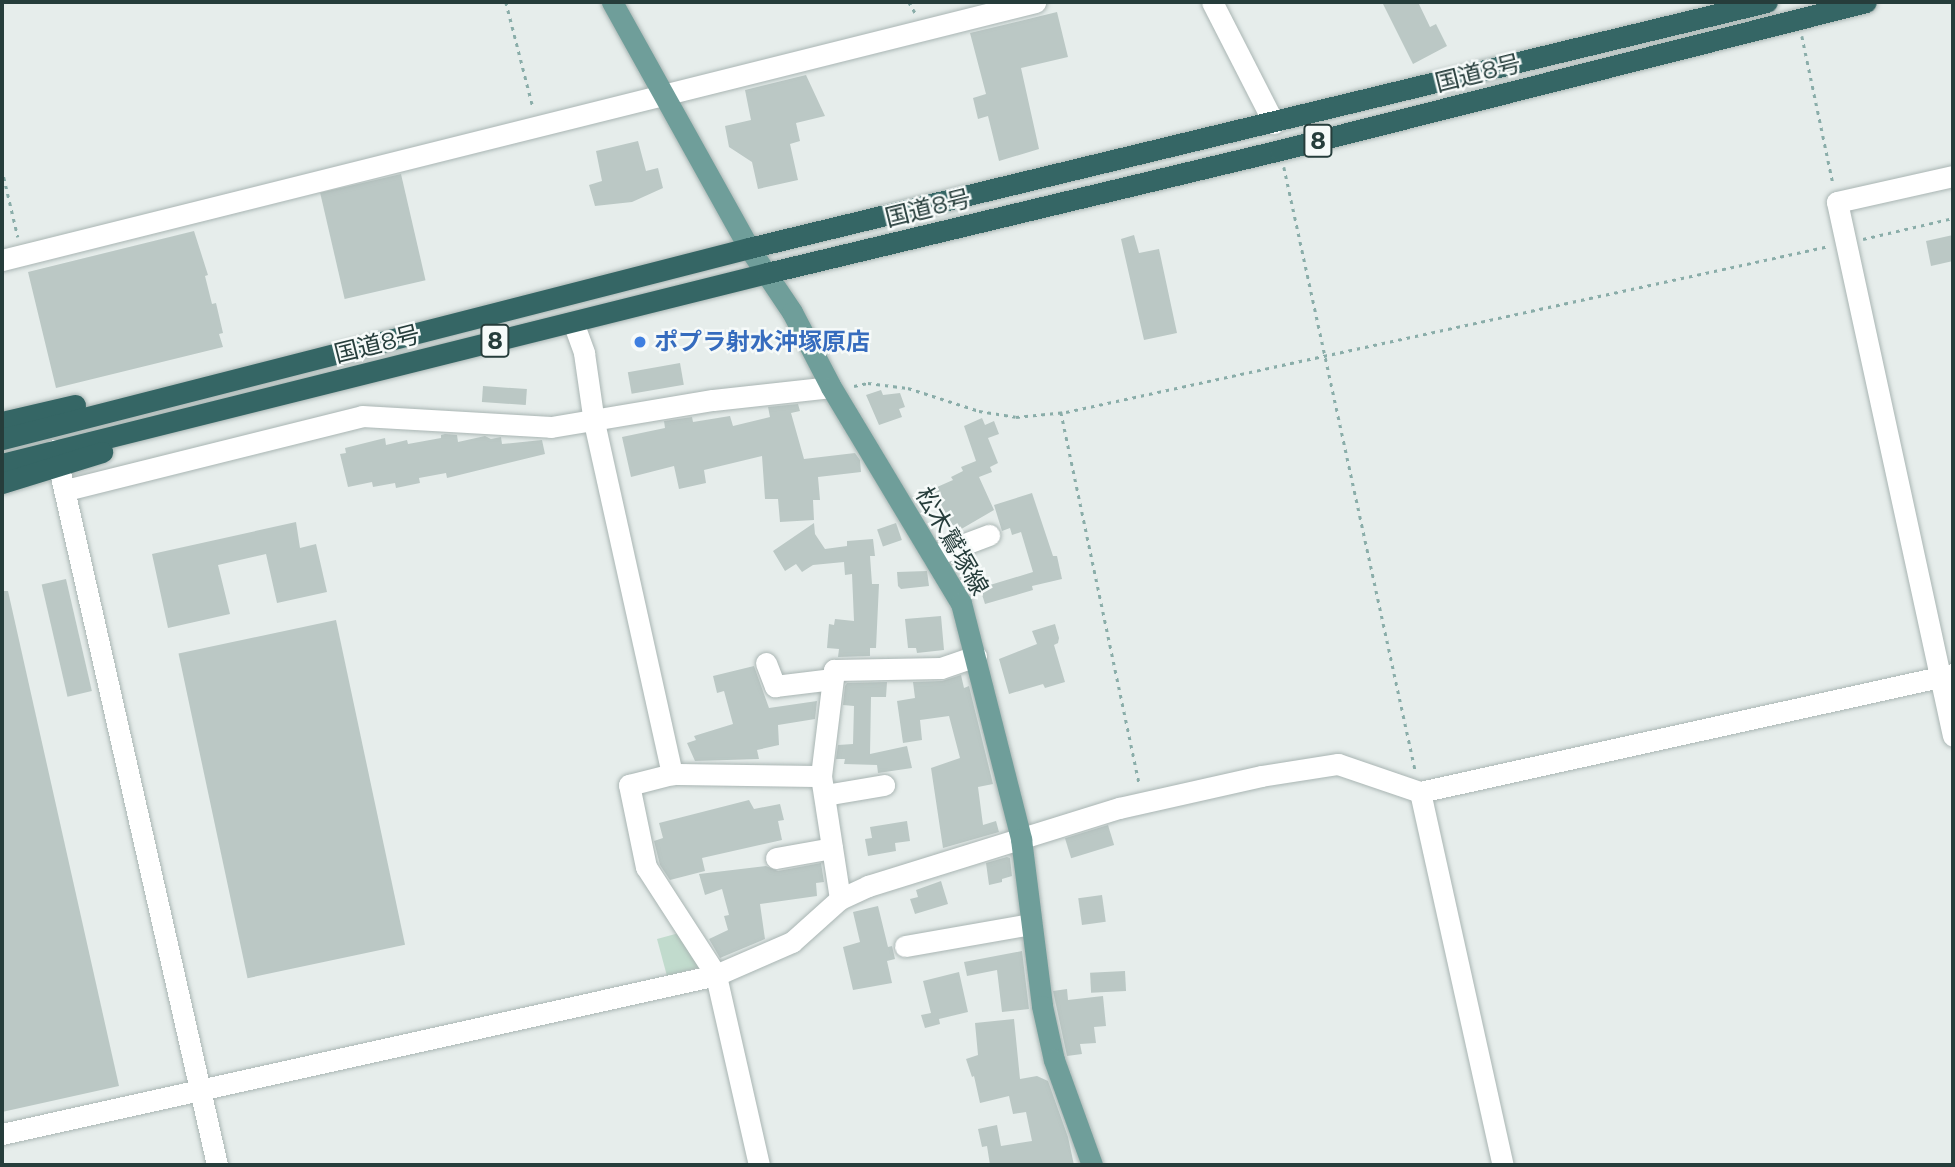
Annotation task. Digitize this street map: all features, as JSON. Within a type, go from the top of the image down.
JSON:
[{"type":"highway","name":"国道8号","points":[[2,439],[749,248],[1768,2]]},
{"type":"highway","name":"国道8号","points":[[2,471],[57,458],[223,410],[767,273],[1280,150],[1866,2]]},
{"type":"highway","points":[[2,422],[238,369],[339,352]]},
{"type":"main road","name":"松木鷲塚線","points":[[612,2],[749,248],[793,312],[832,389],[961,603],[1021,839],[1031,924],[1054,1060],[1091,1165]]},
{"type":"street","points":[[12,258],[1035,2]]},
{"type":"street","points":[[1212,2],[1274,123]]},
{"type":"street","points":[[1953,176],[1838,202],[1947,675],[1953,736]]},
{"type":"street","points":[[573,322],[584,354],[594,422],[671,774]]},
{"type":"street","points":[[66,489],[362,416],[551,428],[713,400],[832,389]]},
{"type":"street","points":[[57,458],[217,1165]]},
{"type":"street","points":[[933,556],[989,535]]},
{"type":"street","points":[[840,899],[822,786],[834,670],[941,668],[976,656]]},
{"type":"street","points":[[766,663],[775,686],[833,680]]},
{"type":"street","points":[[2,1133],[716,975],[792,942],[840,899],[868,886],[1143,802],[1261,776],[1338,764],[1420,792],[1947,675]]},
{"type":"street","points":[[759,1165],[716,975],[646,867],[629,785],[671,774],[822,786],[884,785]]},
{"type":"street","points":[[1420,792],[1503,1165]]},
{"type":"street","points":[[776,859],[832,848]]},
{"type":"street","points":[[905,946],[1031,924]]},
{"type":"path","points":[[506,2],[538,127]]},
{"type":"path","points":[[1798,19],[1838,202]]},
{"type":"path","points":[[1280,150],[1420,792]]},
{"type":"path","points":[[2,169],[12,258]]},
{"type":"path","points":[[832,389],[868,383],[908,388],[991,413],[1016,416],[1061,412],[1953,218]]},
{"type":"path","points":[[1061,412],[1143,802]]},
{"type":"green space","points":[[679,933],[701,967],[667,976],[657,939]]},
{"type":"building","points":[[1382,2],[1418,2],[1430,27],[1436,24],[1447,46],[1413,64]]},
{"type":"building","points":[[1057,12],[1068,57],[1021,68],[1039,149],[999,161],[988,116],[978,119],[973,98],[986,94],[970,33]]},
{"type":"building","points":[[806,75],[825,116],[796,123],[800,141],[790,144],[798,180],[758,189],[752,162],[729,147],[725,126],[751,120],[745,90]]},
{"type":"building","points":[[638,141],[646,171],[658,168],[663,188],[632,202],[595,206],[589,185],[602,181],[596,151]]},
{"type":"building","points":[[401,174],[426,280],[345,299],[320,193]]},
{"type":"building","points":[[194,231],[208,275],[205,276],[212,304],[216,303],[223,333],[219,334],[223,347],[56,388],[28,272]]},
{"type":"building","points":[[1134,235],[1139,253],[1159,249],[1177,333],[1144,340],[1121,239]]},
{"type":"building","points":[[1953,235],[1953,261],[1931,266],[1926,241]]},
{"type":"building","points":[[680,363],[684,385],[632,394],[628,372]]},
{"type":"building","points":[[483,386],[527,389],[526,405],[482,402]]},
{"type":"building","points":[[881,390],[883,395],[900,393],[905,407],[899,409],[902,417],[879,425],[866,395]]},
{"type":"building","points":[[798,404],[800,411],[791,413],[804,459],[855,453],[860,460],[861,472],[818,477],[820,500],[813,500],[814,520],[780,522],[778,499],[765,499],[762,456],[704,470],[706,483],[679,489],[674,466],[631,477],[622,437],[665,428],[664,421],[692,417],[693,422],[730,416],[733,426],[770,417],[768,407]]},
{"type":"building","points":[[982,418],[985,425],[994,421],[999,434],[988,438],[998,463],[990,467],[992,472],[979,477],[994,510],[951,535],[928,491],[953,480],[951,477],[963,471],[961,467],[976,461],[964,426]]},
{"type":"building","points":[[441,435],[457,435],[458,442],[485,436],[491,439],[501,437],[502,444],[542,440],[545,454],[447,478],[446,473],[419,478],[420,483],[396,488],[395,483],[373,487],[372,482],[348,487],[340,454],[346,453],[345,448],[385,438],[386,445],[407,440],[408,444],[441,438]]},
{"type":"building","points":[[1032,493],[1053,556],[1057,556],[1062,579],[1032,586],[1033,590],[985,604],[980,588],[1033,572],[1021,532],[1012,535],[1010,528],[1002,531],[994,505]]},
{"type":"building","points":[[296,522],[300,548],[316,544],[327,592],[277,603],[266,554],[218,565],[230,614],[168,628],[152,554]]},
{"type":"building","points":[[814,523],[815,534],[825,549],[847,546],[847,541],[873,539],[875,556],[870,556],[872,584],[879,584],[876,648],[870,648],[870,656],[838,657],[839,649],[827,648],[829,624],[834,625],[835,619],[854,621],[852,574],[845,575],[844,562],[813,565],[802,572],[796,564],[785,571],[773,551]]},
{"type":"building","points":[[896,523],[902,540],[883,547],[877,530]]},
{"type":"building","points":[[927,571],[929,586],[901,589],[898,586],[897,572]]},
{"type":"building","points":[[66,579],[92,691],[68,697],[42,585]]},
{"type":"building","points":[[2,591],[8,591],[119,1086],[2,1112]]},
{"type":"building","points":[[941,616],[944,650],[917,653],[916,648],[908,648],[905,619]]},
{"type":"building","points":[[336,620],[405,945],[248,978],[179,653]]},
{"type":"building","points":[[1055,624],[1059,638],[1054,645],[1065,682],[1045,688],[1043,684],[1009,694],[999,659],[1037,644],[1032,631]]},
{"type":"building","points":[[754,666],[769,708],[817,701],[815,719],[778,725],[779,745],[757,750],[759,759],[695,761],[687,743],[696,740],[694,736],[733,724],[724,691],[717,693],[713,676]]},
{"type":"building","points":[[961,675],[964,688],[969,686],[993,784],[978,787],[983,825],[996,821],[999,832],[943,848],[931,768],[960,758],[949,716],[920,720],[922,740],[903,743],[897,701],[915,698],[913,682],[942,681]]},
{"type":"building","points":[[887,682],[886,697],[871,697],[870,754],[907,746],[912,768],[878,773],[877,765],[844,764],[845,759],[836,759],[838,745],[853,744],[854,706],[843,705],[845,686],[847,683]]},
{"type":"building","points":[[749,800],[754,809],[780,804],[784,820],[778,821],[782,840],[702,858],[705,871],[670,880],[660,865],[654,841],[663,838],[659,823]]},
{"type":"building","points":[[907,821],[910,841],[895,843],[896,851],[868,856],[865,839],[872,838],[870,827]]},
{"type":"building","points":[[1108,825],[1114,845],[1071,858],[1065,838]]},
{"type":"building","points":[[1010,858],[1012,876],[989,885],[986,863]]},
{"type":"building","points":[[821,863],[824,882],[816,883],[817,896],[760,904],[765,939],[720,958],[709,939],[728,930],[724,916],[729,915],[722,889],[705,895],[699,874],[766,866],[778,871]]},
{"type":"building","points":[[941,881],[948,904],[915,914],[910,899],[918,897],[916,890]]},
{"type":"building","points":[[1102,895],[1106,922],[1082,925],[1078,898]]},
{"type":"building","points":[[878,906],[888,947],[892,946],[895,959],[887,961],[892,983],[853,990],[843,947],[860,942],[853,912]]},
{"type":"building","points":[[1022,951],[1029,1009],[1002,1012],[997,970],[967,976],[964,962]]},
{"type":"building","points":[[1125,971],[1126,991],[1091,993],[1090,973]]},
{"type":"building","points":[[959,972],[968,1012],[939,1019],[940,1024],[925,1028],[921,1015],[931,1013],[923,981]]},
{"type":"building","points":[[1067,989],[1068,1000],[1103,996],[1106,1026],[1094,1027],[1096,1043],[1080,1044],[1082,1054],[1067,1056],[1053,991]]},
{"type":"building","points":[[1014,1019],[1020,1079],[1037,1076],[1048,1081],[1068,1137],[1074,1165],[990,1165],[987,1146],[982,1147],[978,1129],[997,1125],[1001,1146],[1032,1141],[1026,1112],[1013,1114],[1009,1096],[980,1103],[974,1076],[972,1077],[966,1059],[978,1055],[975,1023]]},
{"type":"place","name":"ポプラ射水沖塚原店","points":[[640,342]]}]
